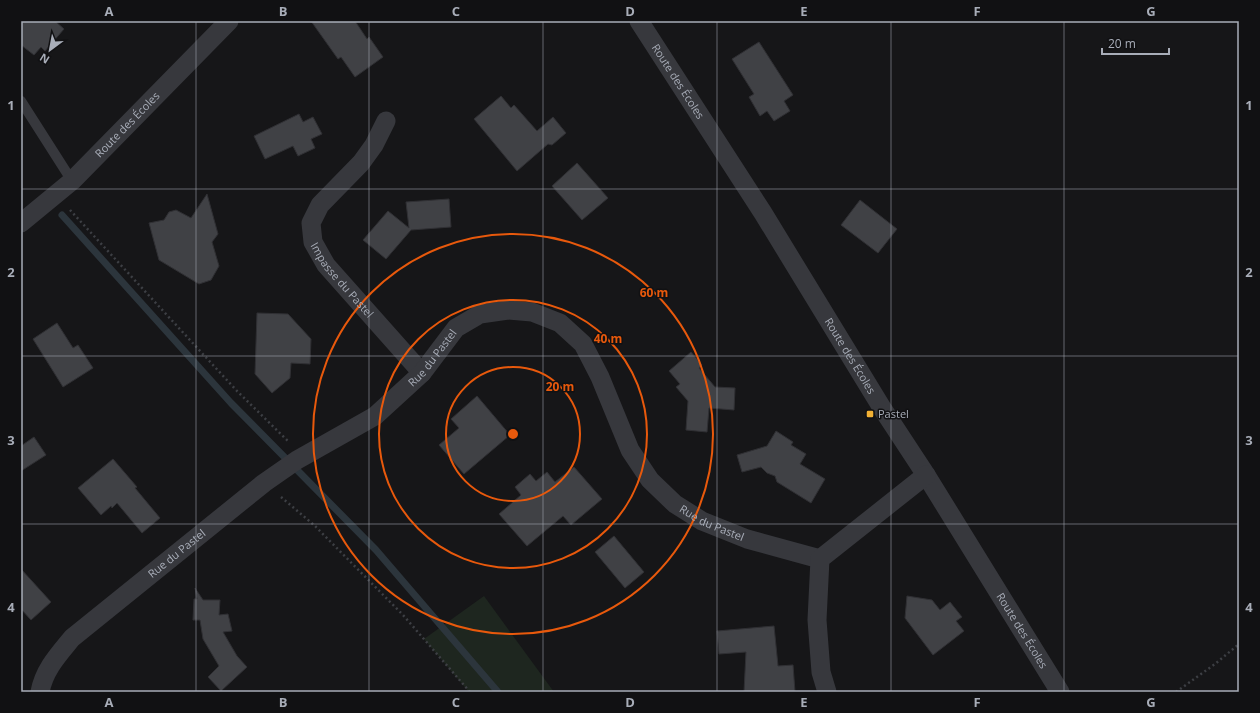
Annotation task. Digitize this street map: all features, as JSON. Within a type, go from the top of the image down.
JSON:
[{"type":"street","name":"Route des Écoles","points":[[21,223],[56,196],[72,181],[229,21]]},
{"type":"street","name":"Route des Écoles","points":[[640,21],[763,214],[882,408],[926,475],[1060,692]]},
{"type":"street","name":"Impasse du Pastel","points":[[386,121],[374,145],[362,163],[320,205],[311,223],[313,242],[326,265],[422,373]]},
{"type":"street","name":"Rue du Pastel","points":[[40,692],[42,682],[52,662],[72,638],[280,471],[375,416],[422,373],[456,328],[480,314],[508,310],[532,312],[560,323],[583,344],[600,377],[630,450],[650,480],[675,504],[702,521],[747,539],[820,559]]},
{"type":"street","points":[[827,692],[821,672],[817,620],[820,559],[926,475]]},
{"type":"lane","points":[[21,101],[72,181]]},
{"type":"path","points":[[56,196],[236,391],[305,456]]},
{"type":"path","points":[[264,483],[314,525],[403,615],[470,692]]},
{"type":"path","points":[[1176,692],[1215,664],[1239,644]]},
{"type":"shaded area","points":[[484,596],[554,692],[469,692],[424,639]]},
{"type":"building","points":[[21,21],[55,21],[64,29],[45,51],[41,47],[34,55],[21,45]]},
{"type":"building","points":[[311,21],[355,21],[367,39],[369,37],[383,57],[355,77],[341,57],[338,59]]},
{"type":"building","points":[[759,42],[793,95],[784,101],[790,111],[774,121],[767,111],[760,116],[749,97],[754,94],[732,59]]},
{"type":"building","points":[[501,96],[511,108],[514,105],[537,131],[553,117],[566,133],[552,145],[548,144],[517,171],[474,119]]},
{"type":"building","points":[[299,114],[303,122],[313,117],[322,134],[311,139],[315,148],[298,156],[293,146],[265,159],[254,136]]},
{"type":"building","points":[[577,163],[608,198],[582,220],[552,186]]},
{"type":"building","points":[[207,194],[218,234],[212,242],[219,266],[211,280],[199,284],[159,260],[149,223],[164,220],[169,212],[176,210],[191,218]]},
{"type":"building","points":[[449,199],[451,227],[411,230],[386,259],[363,240],[388,211],[409,228],[406,202]]},
{"type":"building","points":[[860,200],[897,229],[878,253],[841,225]]},
{"type":"building","points":[[257,313],[288,314],[311,339],[310,364],[291,363],[290,378],[272,393],[255,374]]},
{"type":"building","points":[[57,323],[73,348],[78,345],[93,368],[63,387],[33,339]]},
{"type":"building","points":[[691,352],[702,365],[699,368],[715,387],[735,388],[734,410],[709,408],[707,432],[686,430],[688,401],[676,387],[680,384],[669,371]]},
{"type":"building","points":[[477,396],[510,435],[464,474],[439,445],[459,428],[451,419]]},
{"type":"building","points":[[776,431],[793,442],[791,445],[806,454],[800,464],[825,479],[811,503],[777,482],[775,476],[767,473],[761,467],[742,472],[737,455],[767,446]]},
{"type":"building","points":[[34,437],[46,455],[21,471],[21,446]]},
{"type":"building","points":[[113,459],[137,487],[135,488],[160,518],[142,533],[117,503],[101,515],[78,488]]},
{"type":"building","points":[[574,467],[602,499],[571,525],[563,516],[527,546],[499,514],[521,495],[515,487],[530,474],[536,481],[547,472],[555,482]]},
{"type":"building","points":[[614,536],[644,572],[625,588],[595,552]]},
{"type":"building","points":[[21,569],[51,602],[31,620],[21,609]]},
{"type":"building","points":[[195,588],[203,600],[220,600],[219,615],[228,614],[232,631],[223,632],[237,656],[247,667],[221,691],[208,677],[219,666],[203,639],[200,620],[193,620],[194,599],[197,599]]},
{"type":"building","points":[[907,596],[932,600],[940,610],[950,602],[962,617],[956,621],[964,631],[933,655],[905,618]]},
{"type":"building","points":[[774,626],[778,666],[793,665],[795,692],[744,692],[746,652],[719,654],[717,631]]},
{"type":"waterway","points":[[62,215],[231,403],[376,550],[498,692]]},
{"type":"place","name":"Pastel","points":[[870,414]]}]
